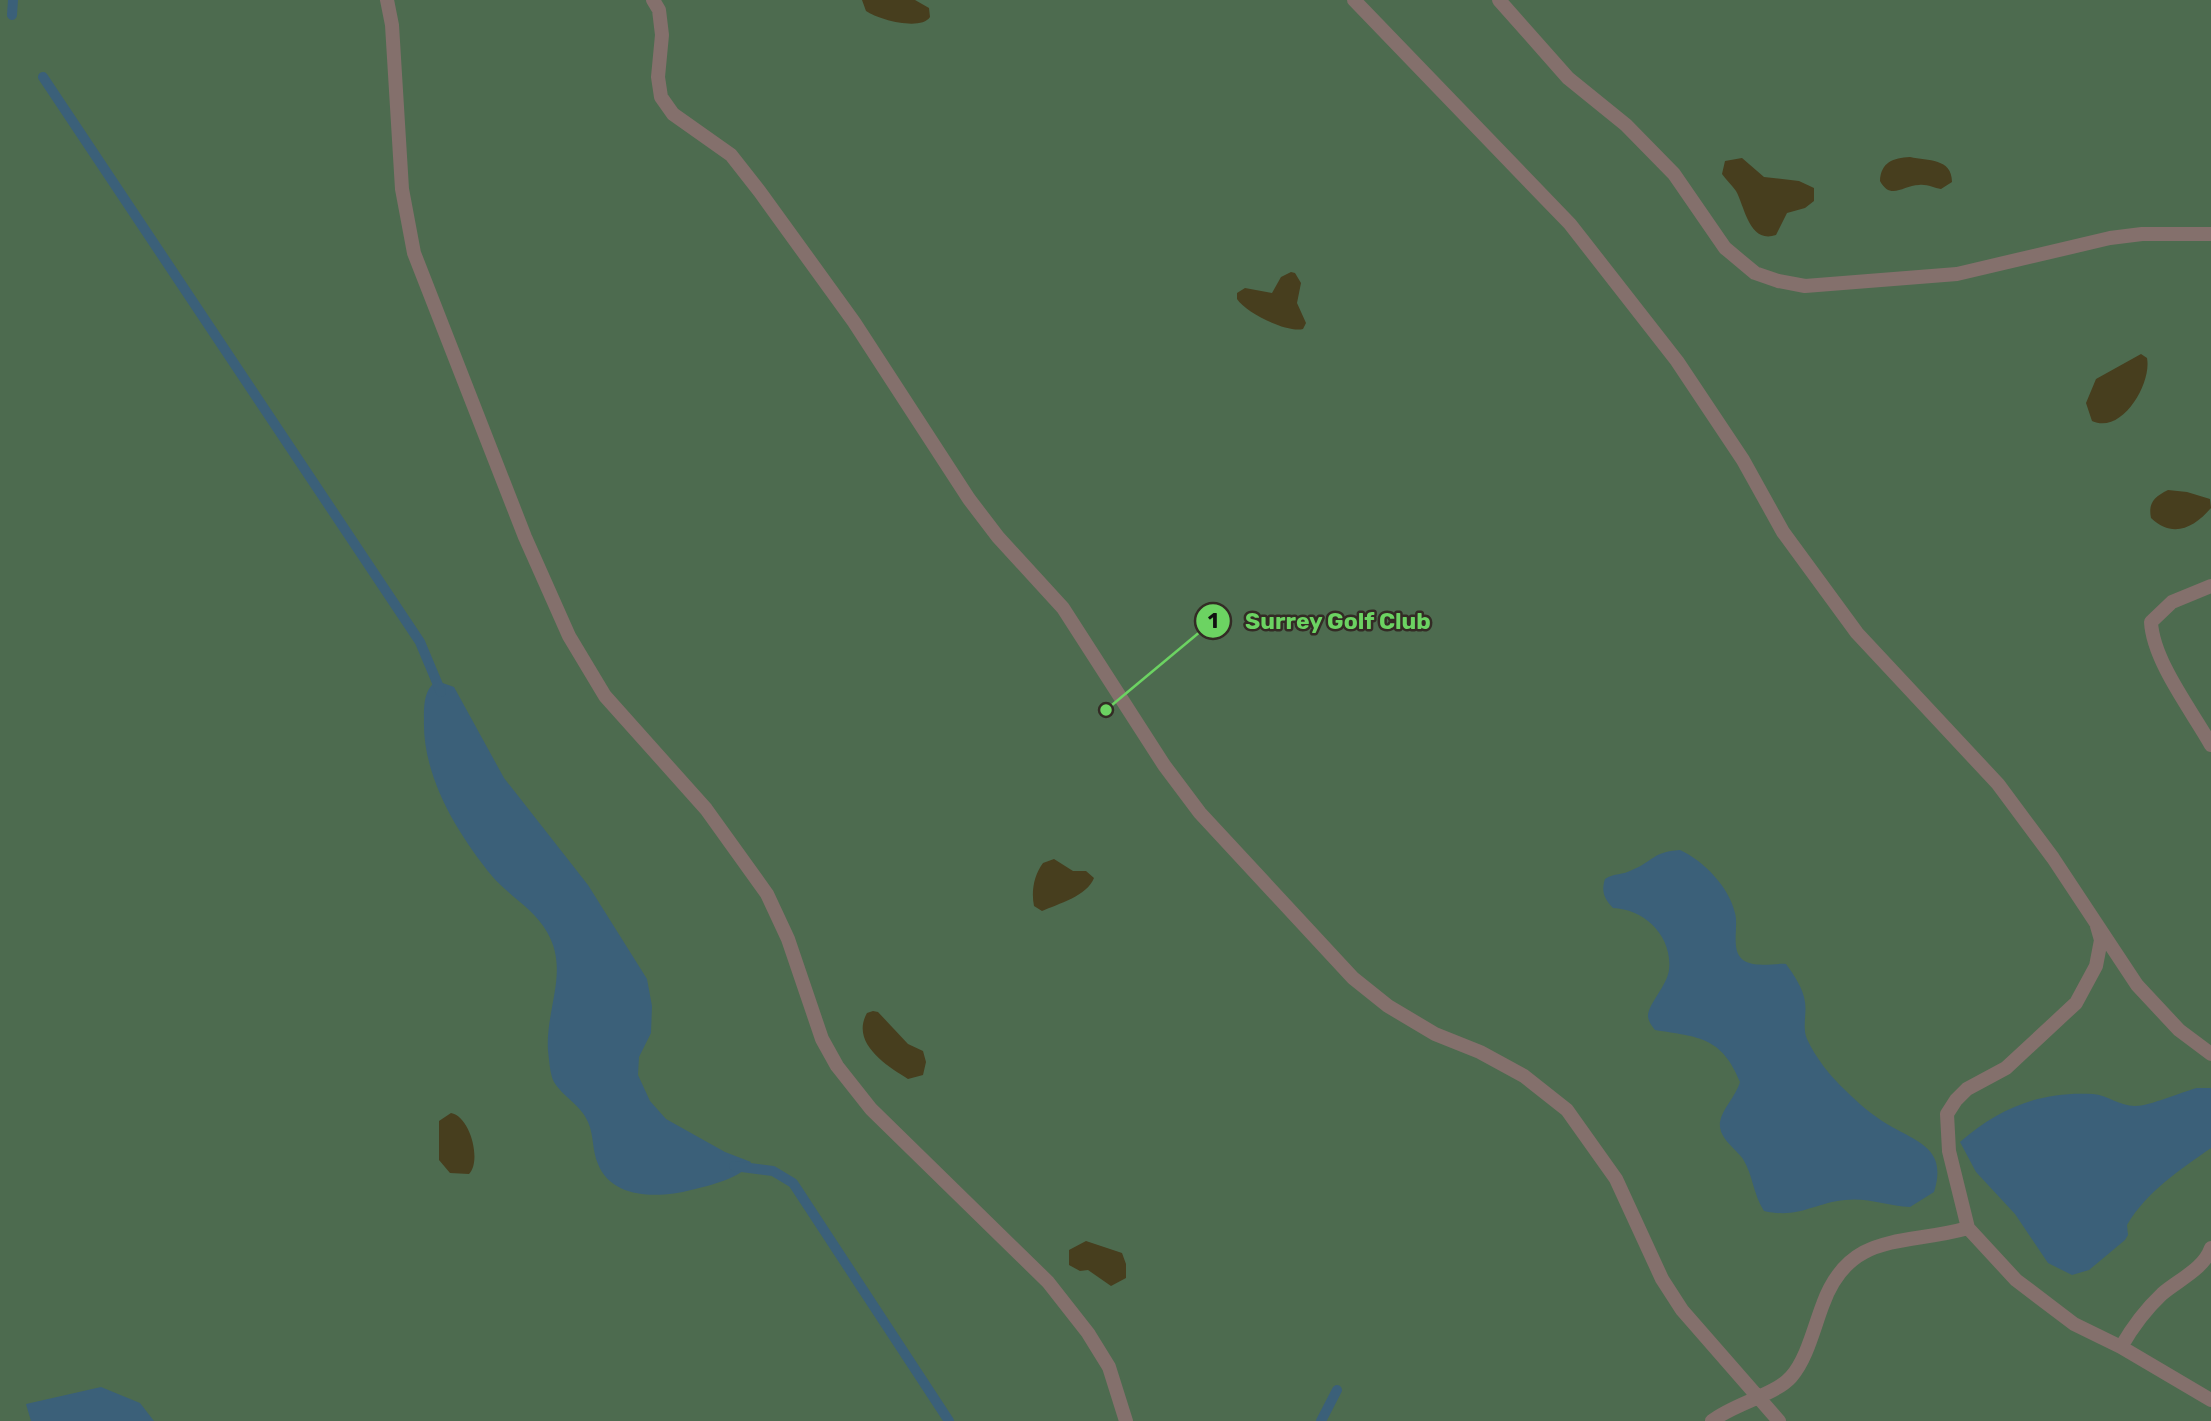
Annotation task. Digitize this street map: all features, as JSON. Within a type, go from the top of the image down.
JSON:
[{"type":"lane","points":[[387,0],[392,25],[402,190],[414,253],[464,383],[569,636],[605,696],[643,742],[706,808],[767,894],[792,950],[822,1038],[837,1066],[871,1109],[1048,1282],[1088,1333],[1109,1367],[1126,1421]]},
{"type":"lane","points":[[653,0],[659,10],[663,35],[658,77],[661,97],[673,114],[731,155],[760,192],[853,322],[969,499],[1063,608],[1164,765],[1200,813],[1353,978],[1388,1006],[1435,1034],[1480,1052],[1524,1076],[1567,1110],[1616,1179],[1662,1279],[1675,1299],[1779,1421]]},
{"type":"lane","points":[[1354,0],[1570,224],[1677,361],[1743,460],[1783,532],[1857,633],[1998,784],[2096,922],[2137,985],[2179,1030],[2211,1054]]},
{"type":"lane","points":[[1499,0],[1569,78],[1626,125],[1674,174],[1726,248],[1755,274],[1805,286],[1957,274],[2110,238],[2142,234],[2211,234]]},
{"type":"lane","points":[[2211,586],[2172,602],[2151,622],[2151,633],[2162,661],[2211,745]]},
{"type":"lane","points":[[2096,922],[2101,940],[2096,966],[2076,1003],[2006,1068],[1967,1089],[1947,1114],[1949,1151],[1968,1228],[2040,1301],[2074,1324],[2121,1346],[2211,1400]]},
{"type":"lane","points":[[1712,1421],[1790,1378],[1801,1361],[1830,1285],[1854,1258],[1872,1246],[1968,1228]]},
{"type":"lane","points":[[2121,1346],[2138,1318],[2161,1295],[2193,1271],[2211,1248]]},
{"type":"green space","points":[[0,0],[2211,0],[2211,1421],[0,1421]]},
{"type":"sand","points":[[862,0],[915,0],[929,8],[930,17],[925,21],[909,24],[890,21],[866,11]]},
{"type":"sand","points":[[1910,157],[1938,162],[1948,169],[1952,182],[1941,189],[1922,185],[1893,191],[1884,187],[1880,181],[1885,165],[1898,158]]},
{"type":"sand","points":[[1742,158],[1764,177],[1799,181],[1814,188],[1814,201],[1805,208],[1787,213],[1776,235],[1767,236],[1754,229],[1736,191],[1722,174],[1725,161]]},
{"type":"sand","points":[[1295,273],[1301,283],[1297,303],[1306,323],[1303,329],[1287,328],[1267,321],[1237,299],[1237,293],[1245,288],[1272,293],[1281,277]]},
{"type":"sand","points":[[2141,354],[2147,358],[2147,368],[2140,393],[2133,404],[2114,421],[2092,421],[2086,403],[2096,379]]},
{"type":"sand","points":[[2168,490],[2210,499],[2211,508],[2190,526],[2167,528],[2151,518],[2150,508],[2156,498]]},
{"type":"sand","points":[[1054,859],[1073,871],[1086,871],[1094,878],[1079,895],[1042,911],[1034,906],[1034,883],[1043,863]]},
{"type":"sand","points":[[878,1012],[908,1044],[923,1051],[926,1062],[923,1075],[908,1079],[873,1052],[863,1034],[863,1024],[867,1013]]},
{"type":"sand","points":[[451,1113],[464,1122],[472,1140],[474,1159],[469,1174],[450,1173],[439,1160],[439,1121]]},
{"type":"sand","points":[[1086,1241],[1122,1253],[1126,1264],[1126,1278],[1111,1286],[1088,1270],[1080,1271],[1069,1265],[1069,1250]]},
{"type":"water","points":[[437,681],[454,687],[504,778],[588,885],[647,979],[652,1006],[651,1033],[639,1057],[638,1075],[650,1101],[666,1119],[725,1152],[751,1162],[741,1173],[679,1193],[652,1195],[626,1190],[605,1176],[596,1159],[590,1127],[585,1116],[558,1087],[552,1075],[548,1035],[557,976],[554,947],[542,924],[492,876],[466,841],[435,782],[425,740],[424,714],[427,693]]},
{"type":"water","points":[[1680,850],[1706,868],[1727,894],[1736,919],[1739,956],[1758,965],[1786,964],[1804,997],[1807,1039],[1829,1073],[1870,1112],[1919,1142],[1933,1156],[1937,1165],[1934,1192],[1910,1207],[1853,1199],[1796,1212],[1764,1211],[1743,1159],[1724,1138],[1720,1128],[1721,1117],[1740,1082],[1733,1067],[1717,1048],[1707,1042],[1655,1030],[1649,1022],[1651,1006],[1668,976],[1669,958],[1666,946],[1654,927],[1645,919],[1635,913],[1613,908],[1604,895],[1605,879],[1629,872],[1658,855]]},
{"type":"water","points":[[2197,1088],[2211,1088],[2211,1148],[2165,1182],[2144,1202],[2127,1225],[2128,1235],[2125,1240],[2089,1270],[2072,1275],[2048,1263],[2015,1214],[1976,1172],[1960,1142],[2005,1111],[2055,1095],[2093,1094],[2135,1106]]},
{"type":"water","points":[[101,1387],[140,1403],[154,1421],[31,1421],[26,1404]]},
{"type":"waterway","points":[[12,15],[13,0]]},
{"type":"waterway","points":[[43,77],[420,642],[441,692]]},
{"type":"waterway","points":[[734,1166],[773,1171],[793,1183],[949,1421]]},
{"type":"waterway","points":[[1321,1421],[1337,1390]]},
{"type":"place","name":"Surrey Golf Club","points":[[1106,710]]}]
